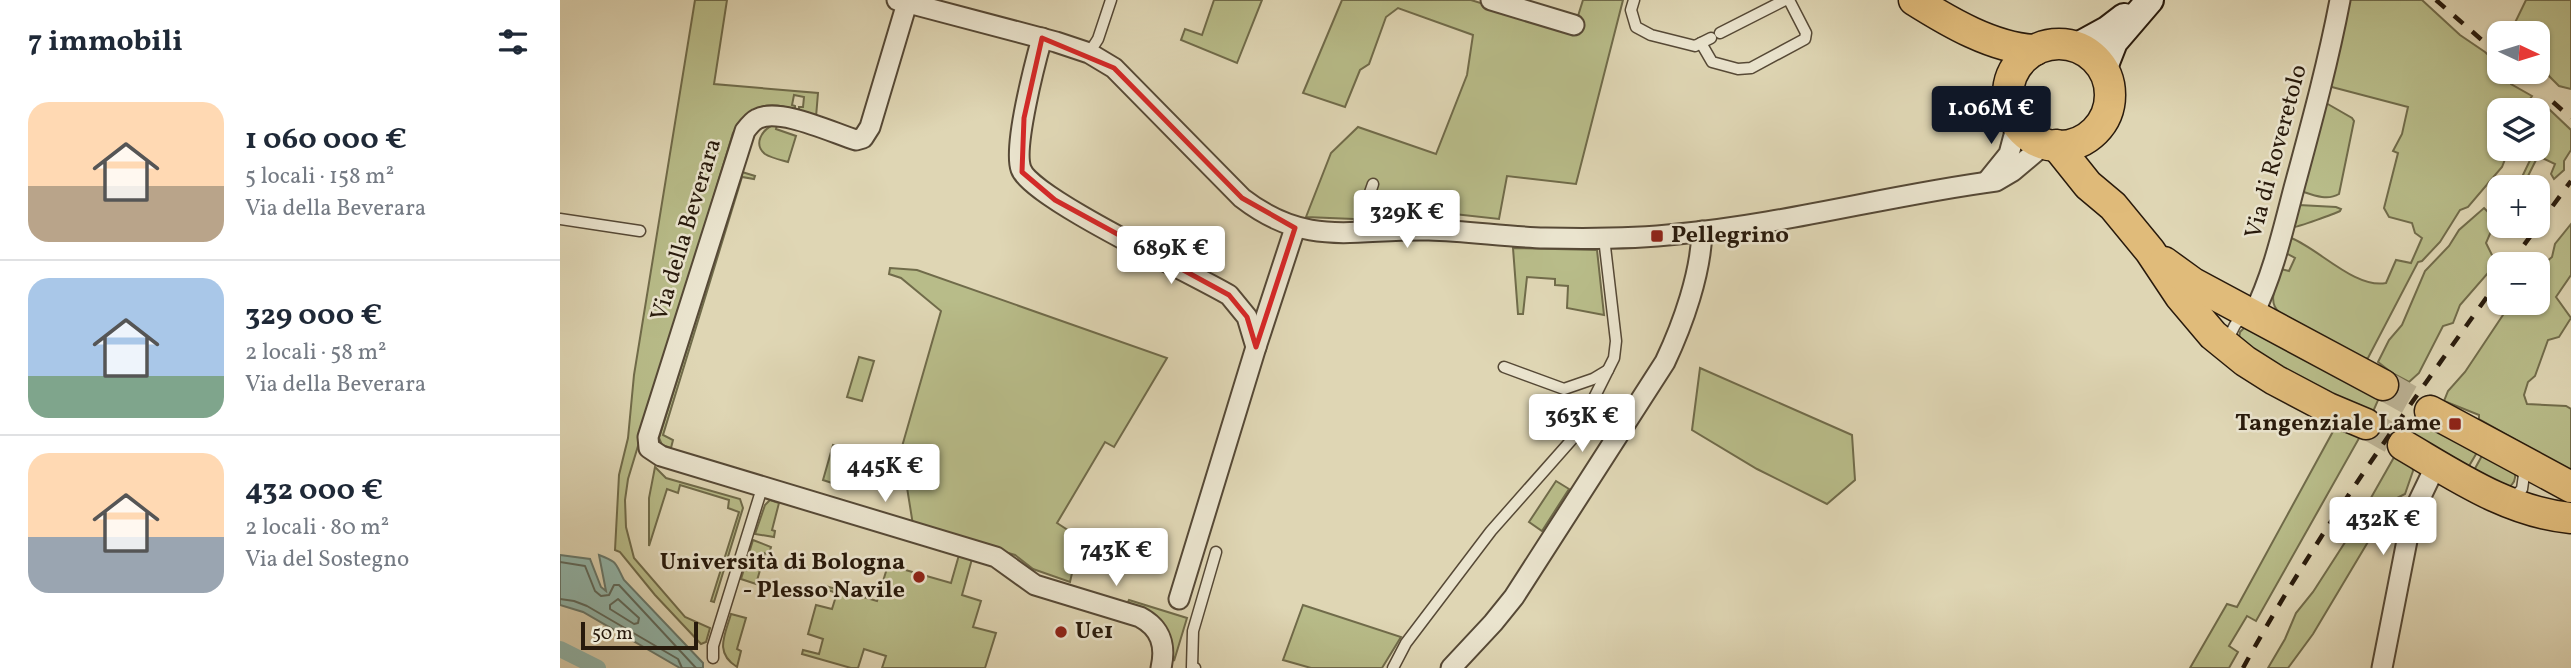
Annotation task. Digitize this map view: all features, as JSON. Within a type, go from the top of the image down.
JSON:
[{"type":"main road","points":[[1923,6],[1999,43],[2019,49],[2035,50],[2055,44],[2076,47],[2093,57],[2103,70],[2109,88],[2109,101],[2103,119],[2092,133],[2077,142],[2050,144],[2032,138],[2017,124],[2010,109],[2008,89],[2017,65],[2035,50]]},
{"type":"main road","points":[[1923,6],[1991,64],[2008,89]]},
{"type":"main road","points":[[2092,133],[2097,164],[2113,206]]},
{"type":"main road","points":[[2050,144],[2088,185],[2113,206],[2150,251],[2190,310],[2226,346],[2275,380],[2328,408],[2366,424]]},
{"type":"main road","points":[[2150,251],[2179,274],[2383,385]]},
{"type":"main road","points":[[2430,411],[2571,487]]},
{"type":"main road","points":[[2403,445],[2436,466],[2508,503],[2539,513],[2571,517]]},
{"type":"street","points":[[1491,0],[1574,25]]},
{"type":"street","points":[[2076,47],[2107,30],[2144,0]]},
{"type":"street","points":[[2103,70],[2114,42],[2150,0]]},
{"type":"street","name":"Via di Roveretolo","points":[[2250,313],[2263,292],[2285,223],[2322,86],[2340,0]]},
{"type":"street","name":"Via della Beverara","points":[[1161,668],[1164,653],[1162,642],[1153,626],[1140,617],[1035,585],[996,557],[762,488],[656,454],[649,448],[648,437],[745,131],[756,119],[770,116],[788,118],[856,140],[863,138],[870,127],[902,1],[1042,38],[1089,54],[1114,68],[1242,198],[1261,212],[1295,228],[1327,233],[1412,230],[1544,238],[1604,238],[1702,231],[2004,178],[2050,144]]},
{"type":"street","points":[[1042,38],[1024,118],[1019,162],[1022,172],[1055,200],[1229,295],[1247,317],[1256,347]]},
{"type":"street","points":[[1985,182],[1996,173],[2009,155],[2017,124]]},
{"type":"street","points":[[1179,599],[1295,228]]},
{"type":"street","points":[[1451,668],[1514,597],[1665,362],[1698,263],[1702,231]]},
{"type":"street","points":[[2382,668],[2412,515],[2436,466]]},
{"type":"lane","points":[[1089,54],[1098,38],[1111,0]]},
{"type":"lane","points":[[1634,0],[1631,10],[1636,27],[1651,35],[1695,46],[1711,38],[1787,0],[1806,33],[1805,39],[1754,67],[1742,69],[1712,62],[1711,38]]},
{"type":"lane","points":[[1356,234],[1373,184]]},
{"type":"lane","points":[[560,219],[640,231]]},
{"type":"lane","points":[[1393,668],[1406,643],[1491,531],[1575,436],[1609,369],[1614,358],[1616,341],[1604,238]]},
{"type":"lane","points":[[2226,346],[2235,324],[2250,313]]},
{"type":"lane","points":[[1503,367],[1564,388],[1593,379],[1609,369]]},
{"type":"lane","points":[[2508,503],[2522,489],[2525,463]]},
{"type":"lane","points":[[713,658],[713,646],[762,488]]},
{"type":"lane","points":[[1195,668],[1192,667],[1193,631],[1216,552]]},
{"type":"highlighted area","points":[[1042,38],[1114,68],[1242,198],[1295,228],[1256,347],[1247,317],[1229,295],[1055,200],[1022,172],[1024,118]]},
{"type":"green space","points":[[695,0],[727,0],[714,84],[818,93],[816,117],[799,110],[799,107],[803,107],[804,97],[794,95],[792,105],[795,110],[775,105],[759,108],[745,117],[733,133],[628,479],[625,500],[626,527],[634,558],[685,617],[710,628],[706,642],[701,644],[655,595],[620,552],[615,550],[619,475],[628,438],[634,375]]},
{"type":"green space","points":[[1214,0],[1262,0],[1237,63],[1181,40],[1185,29],[1202,35]]},
{"type":"green space","points":[[1342,0],[1471,0],[1573,32],[1583,0],[1623,0],[1576,184],[1507,176],[1499,219],[1454,214],[1373,215],[1354,219],[1306,217],[1331,153],[1358,127],[1436,154],[1467,75],[1473,35],[1398,8],[1386,17],[1369,64],[1360,70],[1345,107],[1303,93]]},
{"type":"green space","points":[[2346,0],[2422,0],[2460,35],[2487,54],[2487,84],[2511,84],[2532,96],[2487,98],[2487,161],[2504,161],[2502,167],[2495,175],[2487,175],[2487,185],[2468,207],[2460,210],[2440,242],[2418,262],[2368,358],[2365,359],[2280,313],[2273,298],[2281,269],[2289,271],[2295,258],[2286,253],[2291,238],[2349,274],[2374,283],[2386,283],[2396,260],[2411,263],[2422,238],[2415,233],[2412,223],[2389,217],[2384,208],[2398,153],[2393,151],[2402,134],[2408,107],[2328,86]]},
{"type":"green space","points":[[2526,0],[2571,0],[2571,89],[2559,86],[2550,77],[2550,21],[2516,21]]},
{"type":"green space","points":[[2326,103],[2354,121],[2339,194],[2325,197],[2301,191]]},
{"type":"green space","points":[[2550,110],[2571,130],[2571,150],[2564,161],[2564,170],[2554,179],[2551,174],[2555,164],[2549,161]]},
{"type":"green space","points":[[777,125],[776,129],[796,136],[788,162],[767,155],[761,150],[760,138],[765,130]]},
{"type":"green space","points":[[2530,161],[2536,161],[2528,175],[2523,175]]},
{"type":"green space","points":[[742,172],[755,176],[754,179],[742,177],[663,435],[673,440],[671,448],[662,445],[659,438]]},
{"type":"green space","points":[[2299,205],[2336,207],[2341,209],[2294,227]]},
{"type":"green space","points":[[2484,208],[2487,211],[2486,243],[2490,252],[2487,252],[2487,274],[2460,305],[2453,323],[2443,326],[2419,373],[2409,382],[2378,362],[2389,340],[2402,325],[2425,271],[2449,246],[2459,230]]},
{"type":"green space","points":[[2571,224],[2571,275],[2556,297],[2571,318],[2559,337],[2548,340],[2535,376],[2528,382],[2524,395],[2527,404],[2566,406],[2571,409],[2571,471],[2479,419],[2479,415],[2444,401],[2448,391],[2465,372],[2503,315],[2550,315],[2550,259],[2555,244]]},
{"type":"green space","points":[[1513,248],[1597,250],[1604,315],[1567,308],[1568,286],[1555,285],[1555,279],[1527,277],[1523,314],[1518,314]]},
{"type":"green space","points":[[890,268],[917,270],[1167,358],[1114,447],[1105,442],[1057,523],[1080,538],[1070,582],[1033,569],[1015,555],[913,525],[901,450],[941,311],[901,278],[889,274]]},
{"type":"green space","points":[[2246,326],[2379,398],[2372,414],[2249,351],[2239,338],[2240,332]]},
{"type":"green space","points":[[859,357],[874,361],[862,401],[847,397]]},
{"type":"green space","points":[[1700,368],[1852,435],[1855,480],[1827,504],[1757,469],[1692,430]]},
{"type":"green space","points":[[2424,418],[2479,449],[2466,471],[2408,436]]},
{"type":"green space","points":[[2336,426],[2362,433],[2256,621],[2247,616],[2229,646],[2238,652],[2229,668],[2190,668],[2227,604],[2237,607]]},
{"type":"green space","points":[[833,445],[848,450],[838,485],[823,480]]},
{"type":"green space","points":[[2397,452],[2412,463],[2413,471],[2405,494],[2393,500],[2313,634],[2288,668],[2268,668],[2296,613],[2313,592],[2351,533]]},
{"type":"green space","points":[[2484,452],[2515,473],[2512,485],[2508,488],[2472,474]]},
{"type":"green space","points":[[655,467],[666,478],[740,499],[743,508],[714,602],[711,601],[739,512],[728,508],[729,500],[680,485],[678,493],[667,489],[649,546],[649,498]]},
{"type":"green space","points":[[1556,481],[1569,489],[1542,531],[1529,522]]},
{"type":"green space","points":[[770,500],[779,503],[772,530],[775,531],[774,537],[755,534],[765,505]]},
{"type":"green space","points":[[753,540],[771,547],[769,554],[765,553],[756,584],[741,579]]},
{"type":"green space","points":[[959,555],[972,559],[962,595],[981,601],[973,627],[996,633],[985,668],[882,668],[886,656],[864,649],[858,668],[851,668],[802,654],[803,650],[819,654],[823,639],[808,634],[816,605],[832,609],[837,593],[821,588],[822,585],[877,601],[888,565],[951,583]]},
{"type":"green space","points":[[1129,600],[1187,618],[1174,661],[1167,630],[1150,613],[1127,604]]},
{"type":"green space","points":[[1303,605],[1401,637],[1382,668],[1311,668],[1283,660]]},
{"type":"green space","points":[[731,614],[746,618],[737,649],[741,651],[737,667],[730,662],[723,650]]},
{"type":"water","points":[[560,555],[590,559],[601,587],[606,591],[599,555],[613,562],[624,580],[703,663],[703,668],[680,668],[583,612],[560,605]]},
{"type":"waterway","points":[[560,649],[598,668]]},
{"type":"tunnel","points":[[2383,385],[2430,411]]},
{"type":"tunnel","points":[[2366,424],[2403,445]]},
{"type":"railway","points":[[2436,0],[2487,45]]},
{"type":"railway","points":[[2532,84],[2536,87]]},
{"type":"railway","points":[[2553,102],[2571,118]]},
{"type":"railway","points":[[2519,252],[2571,181]]},
{"type":"railway","points":[[2243,668],[2333,518],[2487,297]]},
{"type":"place","name":"Pellegrino","points":[[1657,236]]},
{"type":"place","name":"Tangenziale Lame","points":[[2455,424]]},
{"type":"place","name":"Università di Bologna - Plesso Navile","points":[[919,577]]},
{"type":"place","name":"Ue1","points":[[1061,632]]}]
